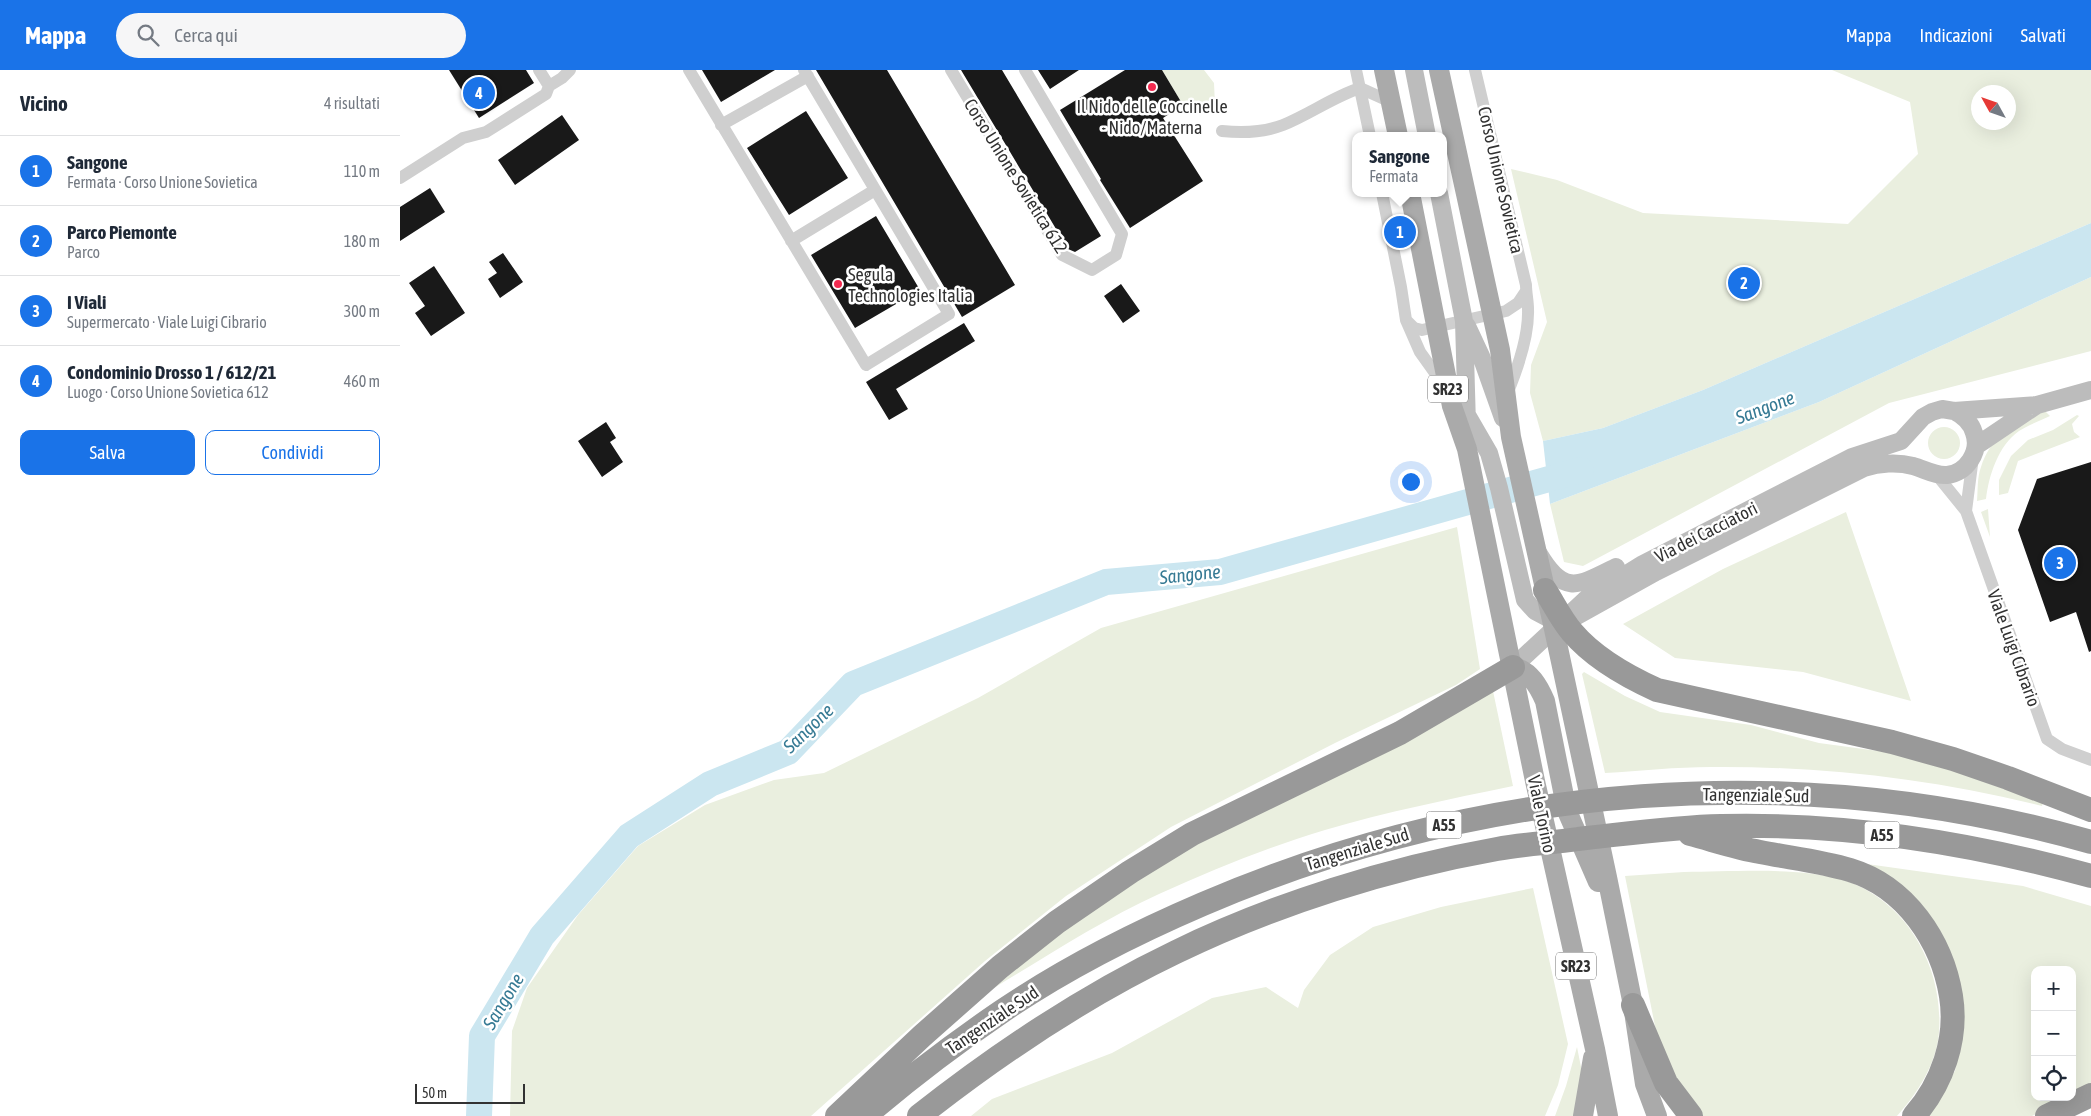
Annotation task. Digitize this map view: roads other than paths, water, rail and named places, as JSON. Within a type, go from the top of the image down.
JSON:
[{"type":"highway","points":[[1545,590],[1560,624],[1589,650],[1634,679],[1657,690],[1901,744],[2008,778],[2091,810]]},
{"type":"highway","points":[[838,1116],[922,1036],[1000,967],[1057,922],[1130,872],[1192,834],[1400,733],[1513,668]]},
{"type":"highway","name":"Tangenziale Sud","points":[[865,1116],[903,1084],[1003,1010],[1112,946],[1173,917],[1246,886],[1336,854],[1410,832],[1489,815],[1602,799],[1670,793],[1741,793],[1876,800],[1996,819],[2091,842]]},
{"type":"highway","name":"Tangenziale Sud","points":[[919,1116],[963,1081],[1074,1007],[1178,951],[1310,898],[1421,865],[1499,848],[1669,829],[1721,826],[1792,827],[1850,832],[1963,847],[2091,876]]},
{"type":"highway","points":[[1669,829],[1758,852],[1850,870],[1869,878],[1906,904],[1928,934],[1943,961],[1948,979],[1953,1016],[1950,1046],[1941,1072],[1934,1088],[1914,1116]]},
{"type":"highway","points":[[1633,1005],[1666,1083],[1691,1116]]},
{"type":"highway","points":[[2047,1116],[2091,1095]]},
{"type":"main road","points":[[1384,70],[1397,132]]},
{"type":"main road","name":"Corso Unione Sovietica","points":[[1440,70],[1500,350],[1512,445],[1536,549]]},
{"type":"main road","name":"SR23","points":[[1411,197],[1452,406],[1469,455]]},
{"type":"main road","name":"Viale Torino","points":[[1469,455],[1535,781],[1595,1049],[1608,1116]]},
{"type":"main road","points":[[1536,549],[1545,590]]},
{"type":"main road","name":"SR23","points":[[1560,624],[1562,665],[1585,775],[1601,877],[1613,909],[1633,1005],[1645,1084],[1657,1116]]},
{"type":"main road","points":[[1513,668],[1524,671],[1540,690],[1545,701],[1567,810],[1585,849],[1601,877]]},
{"type":"main road","points":[[1583,1116],[1595,1049]]},
{"type":"street","points":[[539,70],[550,86]]},
{"type":"street","points":[[400,178],[463,138],[486,132],[546,94],[550,86],[570,70]]},
{"type":"street","points":[[689,70],[720,125],[866,365],[949,314],[806,73],[720,125]]},
{"type":"street","name":"Corso Unione Sovietica 612","points":[[951,70],[1062,256],[1092,270],[1116,255],[1122,234],[1025,70]]},
{"type":"street","points":[[1356,70],[1369,132]]},
{"type":"street","points":[[1414,70],[1426,132]]},
{"type":"street","name":"Corso Unione Sovietica","points":[[1475,70],[1526,290],[1528,310],[1527,324],[1515,375],[1505,398]]},
{"type":"street","points":[[1222,131],[1237,132],[1283,125],[1347,92],[1360,88],[1391,102]]},
{"type":"street","points":[[791,241],[875,190]]},
{"type":"street","points":[[1383,197],[1406,320],[1420,352],[1449,392]]},
{"type":"street","points":[[1440,197],[1464,321],[1469,455]]},
{"type":"street","points":[[1406,320],[1414,328],[1422,330],[1492,315],[1512,308],[1522,298],[1526,290]]},
{"type":"street","points":[[1464,321],[1481,356],[1512,445]]},
{"type":"street","name":"Via dei Cacciatori","points":[[1513,668],[1590,595],[1643,564],[1852,457],[1894,444],[1907,436],[1923,417],[1932,412],[1942,409],[1954,411],[2037,405],[2091,390]]},
{"type":"street","name":"Via dei Cacciatori","points":[[1560,624],[1591,609],[1656,572],[1864,468],[1872,465],[1896,464],[1946,475],[1956,472],[1966,466],[1974,452],[2037,405]]},
{"type":"street","points":[[1954,411],[1964,416],[1976,435],[1966,511]]},
{"type":"street","points":[[1467,415],[1489,453],[1525,600],[1535,611],[1560,624]]},
{"type":"street","points":[[1916,425],[1912,434],[1912,450],[1919,464],[1931,472],[1966,511]]},
{"type":"street","name":"Viale Luigi Cibrario","points":[[1966,511],[2047,739],[2062,749],[2091,760]]},
{"type":"street","points":[[1536,549],[1551,573],[1558,579],[1571,584],[1584,582],[1616,567],[1643,564]]},
{"type":"water","points":[[2091,223],[2091,277],[1819,402],[1550,504],[1543,441],[1603,428],[1703,390]]},
{"type":"waterway","name":"Sangone","points":[[479,1116],[482,1036],[542,936],[629,836],[710,784],[788,752],[853,684],[1106,582],[1220,572],[1581,470]]},
{"type":"place","name":"Il Nido delle Coccinelle - Nido/Materna","points":[[1152,87]]},
{"type":"place","name":"Condominio Drosso 1 / 612/21","points":[[479,93]]},
{"type":"place","name":"Sangone","points":[[1400,232]]},
{"type":"place","name":"Parco Piemonte","points":[[1744,283]]},
{"type":"place","name":"Segula Technologies Italia","points":[[838,284]]},
{"type":"place","name":"I Viali","points":[[2060,563]]}]
